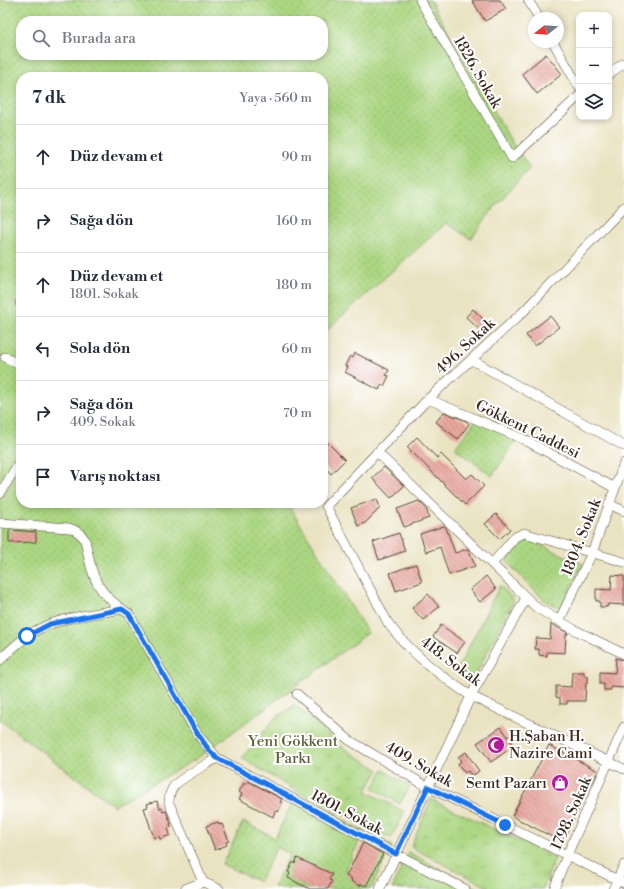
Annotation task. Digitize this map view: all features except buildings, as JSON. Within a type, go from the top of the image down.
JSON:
[{"type":"street","name":"1826. Sokak","points":[[420,0],[512,158],[576,99]]},
{"type":"street","points":[[528,0],[535,12]]},
{"type":"street","points":[[556,48],[577,84]]},
{"type":"street","points":[[612,72],[624,63]]},
{"type":"street","name":"496. Sokak","points":[[328,504],[428,399],[472,360],[551,284],[624,207]]},
{"type":"street","points":[[5,357],[16,363]]},
{"type":"street","points":[[472,360],[624,446]]},
{"type":"street","name":"Gökkent Caddesi","points":[[428,399],[523,439],[615,488]]},
{"type":"street","points":[[377,452],[537,608],[559,621],[624,654]]},
{"type":"street","name":"1804. Sokak","points":[[559,621],[592,553],[624,463]]},
{"type":"street","points":[[0,494],[16,467]]},
{"type":"street","points":[[610,504],[624,511]]},
{"type":"street","name":"418. Sokak","points":[[327,508],[382,613],[395,632],[425,661],[471,696],[624,769]]},
{"type":"street","points":[[0,522],[69,528],[77,531],[85,540],[92,573],[97,585],[112,601],[129,614],[195,730],[209,750],[217,758],[178,783],[171,790],[169,804],[203,882],[219,889]]},
{"type":"street","points":[[492,564],[515,537],[524,533],[624,562]]},
{"type":"street","points":[[380,889],[471,696],[526,598]]},
{"type":"street","points":[[0,660],[22,640],[50,624],[122,609]]},
{"type":"street","name":"409. Sokak","points":[[297,694],[349,740],[428,787],[621,881]]},
{"type":"street","name":"1798. Sokak","points":[[554,889],[567,855],[624,727]]},
{"type":"street","name":"1801. Sokak","points":[[217,758],[396,854],[465,889]]},
{"type":"street","points":[[614,889],[621,881],[624,865]]},
{"type":"street","points":[[185,889],[203,882]]},
{"type":"green space","points":[[0,0],[430,0],[514,146],[530,168],[495,206],[471,239],[446,223],[328,329],[328,72],[16,72],[16,508],[290,508],[368,633],[196,759],[114,806],[0,720]]},
{"type":"green space","points":[[480,414],[522,432],[492,476],[455,448]]},
{"type":"green space","points":[[523,537],[583,564],[561,608],[545,601],[506,561]]},
{"type":"green space","points":[[500,585],[514,600],[471,684],[456,672]]},
{"type":"green space","name":"Yeni Gökkent Parkı","points":[[295,705],[345,749],[379,770],[366,791],[405,812],[391,838],[301,794],[242,758],[274,719]]},
{"type":"green space","points":[[383,770],[410,786],[400,804],[373,788]]},
{"type":"green space","points":[[295,797],[364,831],[346,870],[365,880],[384,842],[392,845],[371,889],[278,889],[274,887],[290,854],[277,847],[259,882],[222,864],[243,822],[275,838]]},
{"type":"green space","points":[[431,799],[555,858],[543,889],[491,889],[411,847]]},
{"type":"green space","points":[[408,852],[479,889],[392,889]]},
{"type":"place","name":"H.Şaban H. Nazire Cami","points":[[496,745]]},
{"type":"place","name":"Semt Pazarı","points":[[560,783]]},
{"type":"route","points":[[27,636],[50,624],[122,609],[129,614],[195,730],[209,750],[217,758],[396,854],[428,787],[505,825]]}]
